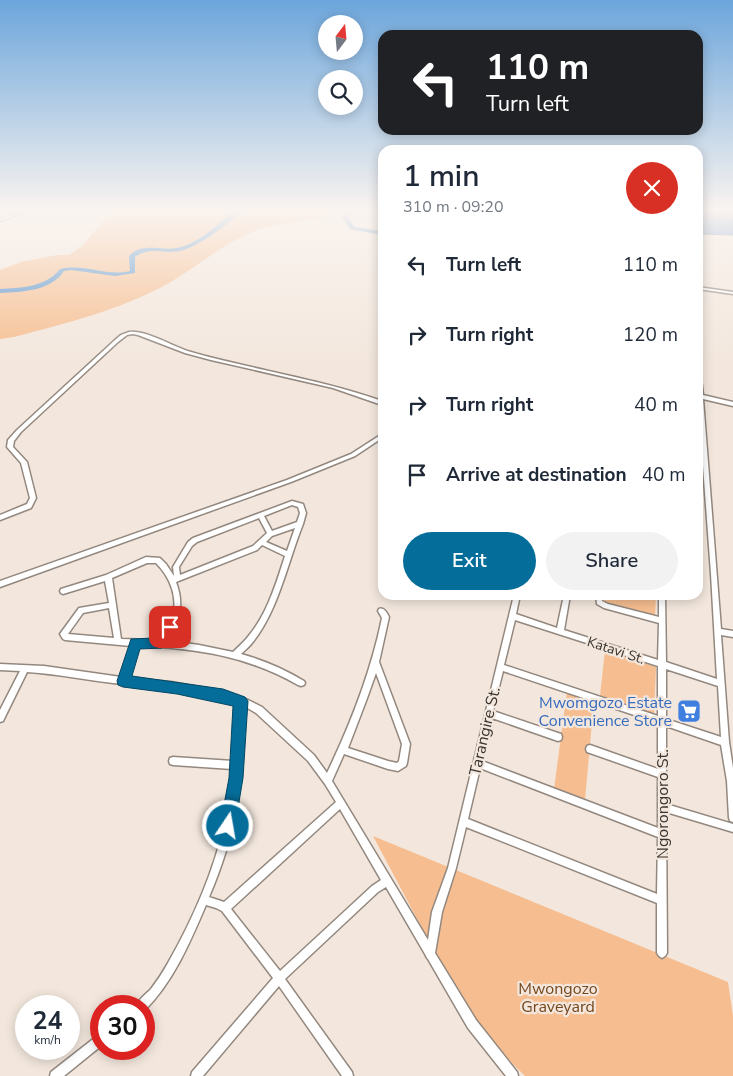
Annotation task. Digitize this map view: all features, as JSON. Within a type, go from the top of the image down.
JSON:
[{"type":"street","points":[[703,289],[733,292]]},
{"type":"street","points":[[0,518],[29,506],[33,498],[25,467],[10,447],[11,440],[19,430],[118,339],[129,334],[138,334],[185,352],[208,358],[347,390],[378,402]]},
{"type":"street","points":[[703,397],[733,404]]},
{"type":"street","points":[[0,584],[289,481],[353,455],[378,439]]},
{"type":"street","points":[[703,455],[725,742],[732,781],[733,818]]},
{"type":"street","points":[[157,644],[176,616],[178,597],[175,579],[176,566],[190,544],[196,540],[296,503],[301,506],[303,513],[276,588],[260,624],[250,640],[234,656]]},
{"type":"street","points":[[261,515],[270,534]]},
{"type":"street","points":[[175,579],[255,548],[263,543],[270,534],[300,524]]},
{"type":"street","points":[[263,543],[287,554]]},
{"type":"street","points":[[63,591],[108,577],[153,559],[166,567],[175,579]]},
{"type":"street","points":[[108,577],[118,642]]},
{"type":"street","name":"Tarangire St.","points":[[430,955],[437,912],[452,868],[516,600]]},
{"type":"street","points":[[560,632],[566,600]]},
{"type":"street","points":[[599,600],[606,606],[662,621]]},
{"type":"street","name":"Ngorongoro St.","points":[[662,600],[662,953]]},
{"type":"street","points":[[113,605],[81,610],[64,634],[66,637],[176,646],[253,659],[277,668],[301,683]]},
{"type":"street","points":[[328,781],[343,750],[376,663],[386,617],[381,611]]},
{"type":"street","name":"Katavi St.","points":[[512,616],[720,683]]},
{"type":"street","points":[[170,627],[176,646]]},
{"type":"street","points":[[718,631],[733,634]]},
{"type":"street","points":[[123,681],[135,643]]},
{"type":"street","points":[[343,750],[388,765],[398,767],[403,763],[406,744],[376,663]]},
{"type":"street","points":[[0,667],[51,670],[186,689],[241,701],[259,710],[311,758],[328,781],[386,882],[472,1024],[513,1076]]},
{"type":"street","points":[[500,667],[725,742]]},
{"type":"street","points":[[0,718],[25,669]]},
{"type":"street","points":[[151,995],[160,986],[205,900],[224,842],[231,810],[237,765],[241,701]]},
{"type":"street","points":[[489,712],[558,737]]},
{"type":"street","points":[[590,749],[662,774]]},
{"type":"street","points":[[173,761],[237,765]]},
{"type":"street","points":[[477,763],[662,834]]},
{"type":"street","points":[[225,908],[342,804]]},
{"type":"street","points":[[662,807],[733,828]]},
{"type":"street","points":[[463,821],[662,900]]},
{"type":"street","points":[[196,1076],[279,978],[375,889],[386,882]]},
{"type":"street","points":[[205,900],[225,908],[279,978],[348,1076]]},
{"type":"street","points":[[55,1076],[90,1049]]},
{"type":"green space","points":[[203,261],[169,283],[132,301],[73,321],[0,339],[0,270],[21,262]]},
{"type":"green space","points":[[603,600],[656,600],[655,618],[604,603]]},
{"type":"green space","points":[[605,650],[656,667],[654,715],[600,696]]},
{"type":"green space","points":[[567,691],[594,700],[585,800],[554,789]]},
{"type":"green space","name":"Mwongozo Graveyard","points":[[373,836],[728,982],[733,1016],[733,1076],[525,1076],[487,1038],[451,983]]},
{"type":"waterway","points":[[0,291],[34,287],[51,281],[62,270],[71,268],[115,274],[133,272],[132,261]]},
{"type":"place","name":"Mwomgozo Estate Convenience Store","points":[[689,711]]},
{"type":"route","points":[[170,627],[157,644],[135,643],[123,681],[177,688],[241,701],[236,778],[228,826]]}]
